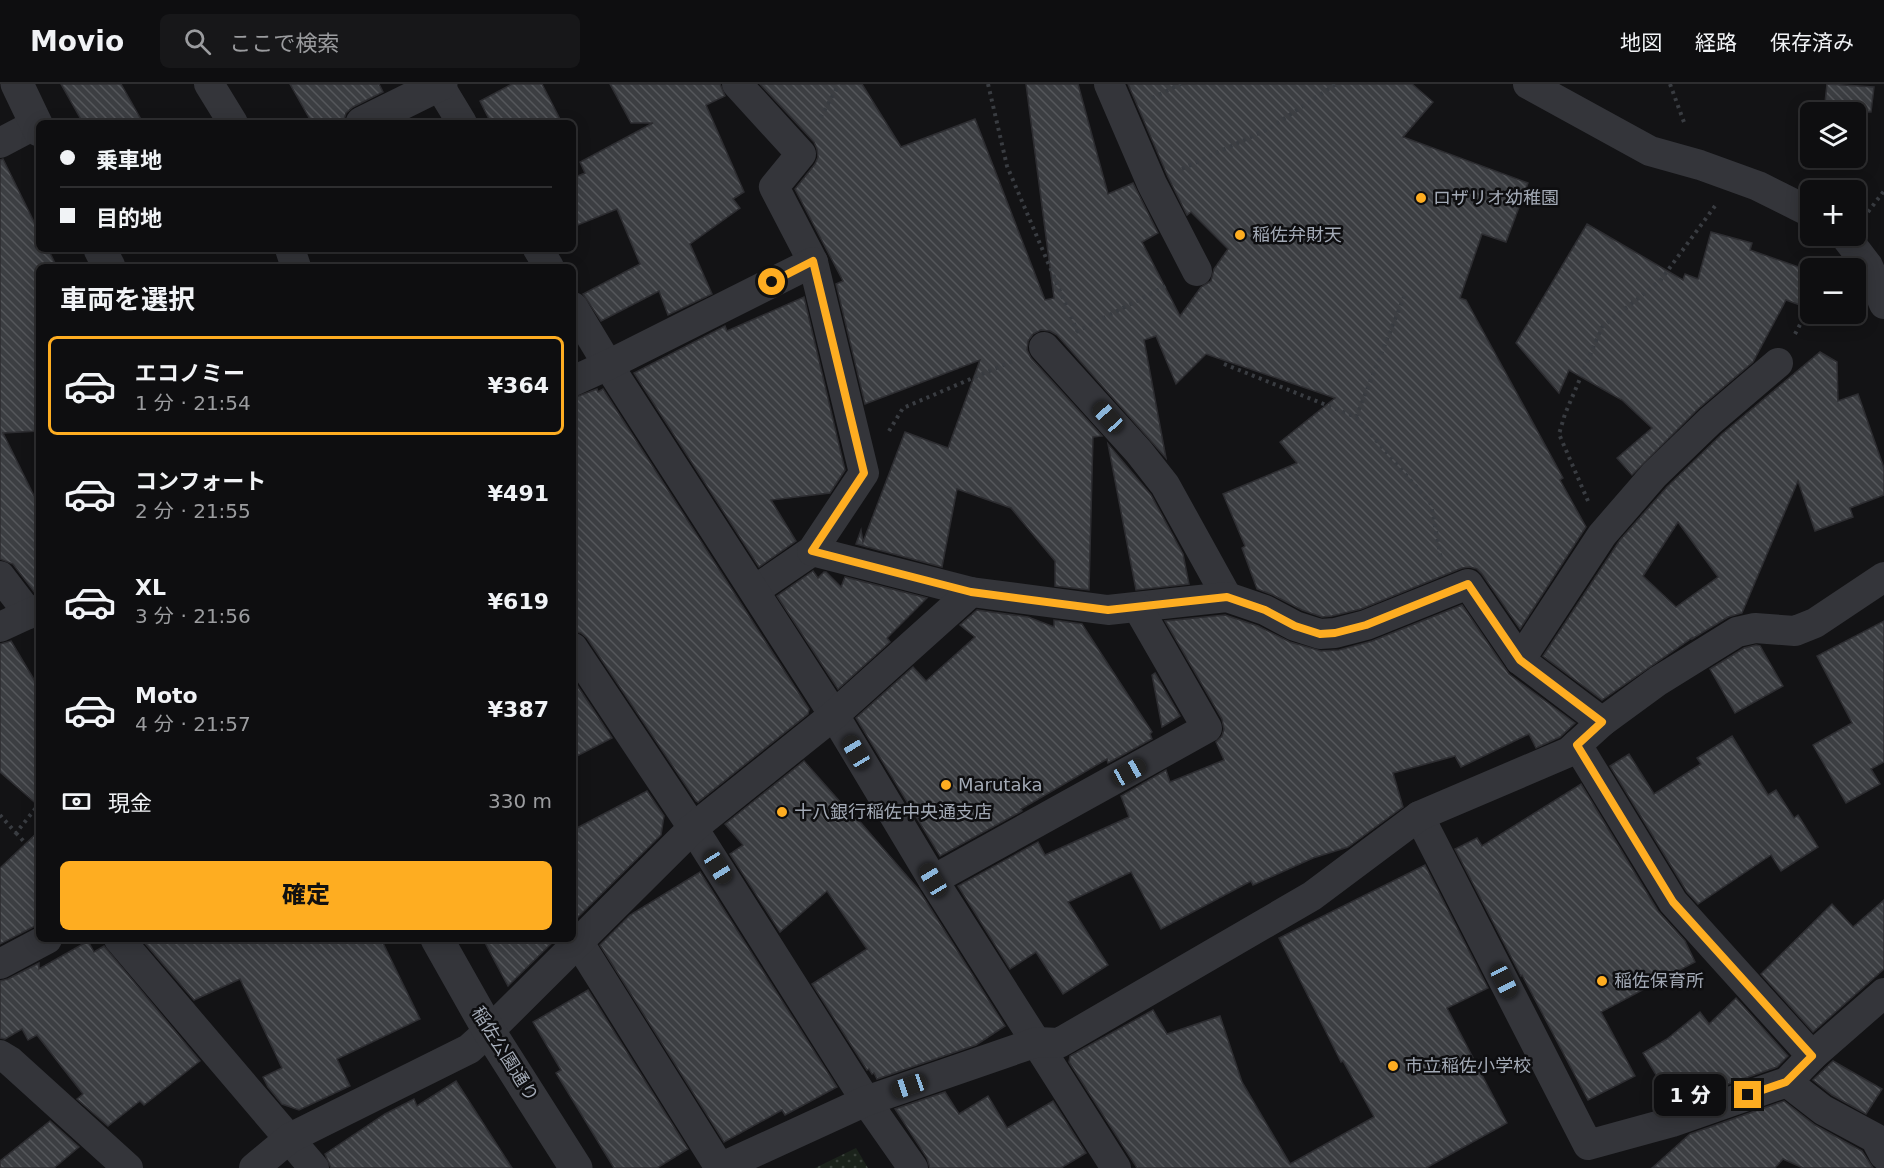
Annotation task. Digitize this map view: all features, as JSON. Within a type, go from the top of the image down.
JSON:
[{"type":"street","points":[[17,84],[36,123]]},
{"type":"street","points":[[209,84],[231,120]]},
{"type":"street","points":[[368,120],[440,84],[460,120]]},
{"type":"street","points":[[737,84],[801,154],[774,187],[813,261],[864,473],[812,551],[755,590]]},
{"type":"street","points":[[1109,84],[1152,184],[1197,272]]},
{"type":"street","points":[[1528,84],[1650,151],[1700,165],[1758,186],[1800,207]]},
{"type":"street","points":[[0,143],[36,128]]},
{"type":"street","points":[[1853,246],[1868,266],[1884,303]]},
{"type":"street","points":[[576,380],[813,261]]},
{"type":"street","points":[[576,312],[834,715],[933,880],[1116,1168]]},
{"type":"street","points":[[1044,347],[1139,452],[1165,485],[1227,597]]},
{"type":"street","points":[[1520,660],[1602,535],[1654,475],[1710,421],[1778,363]]},
{"type":"street","points":[[812,551],[971,592],[1108,610],[1227,597],[1265,610],[1295,626],[1320,634],[1335,633],[1366,625],[1468,584],[1520,660],[1602,722]]},
{"type":"street","points":[[0,576],[34,611],[0,627]]},
{"type":"street","points":[[579,942],[720,1168],[866,1101],[1037,1042],[1059,1042],[1312,896],[1419,816],[1569,752],[1602,722],[1658,681],[1737,632],[1755,628],[1796,631],[1815,623],[1884,577]]},
{"type":"street","points":[[254,1168],[290,1138],[469,1049],[693,828],[834,715],[971,592]]},
{"type":"street","points":[[933,880],[1207,728],[1138,608]]},
{"type":"street","points":[[576,652],[693,828],[866,1101],[914,1168]]},
{"type":"street","points":[[1577,745],[1673,902],[1812,1056]]},
{"type":"street","points":[[1419,816],[1588,1145],[1672,1122],[1786,1082],[1884,993]]},
{"type":"street","points":[[0,964],[41,942]]},
{"type":"street","points":[[122,942],[314,1168]]},
{"type":"street","name":"稲佐公園通り","points":[[439,942],[489,1031],[576,1168]]},
{"type":"street","points":[[0,1055],[10,1061],[128,1168]]},
{"type":"street","points":[[1786,1082],[1823,1110],[1881,1143]]},
{"type":"path","points":[[801,154],[839,84]]},
{"type":"path","points":[[988,84],[1007,166],[1077,331]]},
{"type":"path","points":[[1152,184],[1270,128],[1336,84]]},
{"type":"path","points":[[1602,535],[1559,434],[1565,414],[1602,327],[1660,281],[1720,199]]},
{"type":"path","points":[[1356,417],[1406,292]]},
{"type":"path","points":[[1224,364],[1356,417],[1431,504],[1447,592]]},
{"type":"path","points":[[16,833],[36,808]]},
{"type":"path","points":[[0,815],[36,855]]},
{"type":"shaded area","points":[[856,1148],[868,1168],[815,1168]]},
{"type":"building","points":[[61,84],[121,84],[141,120],[81,120]]},
{"type":"building","points":[[290,84],[379,84],[383,92],[353,107],[346,113],[344,120],[310,120]]},
{"type":"building","points":[[512,84],[542,84],[560,120],[490,120],[480,101]]},
{"type":"building","points":[[610,84],[720,84],[725,96],[706,105],[744,192],[733,199],[740,208],[690,244],[712,294],[668,315],[659,291],[601,321],[583,294],[640,264],[617,209],[576,226],[576,177],[585,173],[580,162],[653,123],[631,123]]},
{"type":"building","points":[[760,84],[862,84],[901,147],[975,119],[1045,300],[1054,298],[1026,84],[1078,84],[1108,194],[1133,183],[1158,233],[1142,242],[1180,316],[1201,287],[1211,281],[1214,269],[1228,249],[1191,212],[1187,215],[1128,84],[1412,84],[1433,102],[1403,137],[1528,183],[1506,242],[1482,234],[1460,298],[1466,300],[1563,478],[1560,480],[1586,527],[1520,629],[1482,574],[1470,567],[1462,568],[1361,609],[1322,617],[1302,610],[1257,589],[1242,548],[1245,546],[1223,494],[1297,463],[1280,442],[1335,398],[1206,354],[1176,384],[1156,336],[1144,340],[1166,458],[1057,335],[1041,330],[1033,334],[1028,341],[1027,350],[1031,358],[1102,436],[1093,437],[1089,590],[1055,586],[1055,561],[1011,508],[957,489],[942,567],[856,544],[861,530],[863,542],[905,432],[948,448],[980,360],[865,404],[836,284],[843,281],[795,189],[815,164],[818,157],[817,149],[814,142]]},
{"type":"building","points":[[1827,84],[1874,87],[1871,112],[1866,112],[1866,102],[1825,102]]},
{"type":"building","points":[[3,159],[36,226],[36,252],[50,252],[56,264],[36,264],[36,431],[3,433],[36,500],[35,593],[13,564],[0,559],[0,160]]},
{"type":"building","points":[[1587,224],[1683,280],[1685,274],[1698,279],[1711,232],[1752,243],[1750,250],[1800,268],[1800,305],[1786,300],[1753,362],[1698,409],[1632,475],[1617,458],[1652,428],[1622,400],[1569,370],[1559,393],[1516,343]]},
{"type":"building","points":[[804,297],[845,470],[830,493],[771,500],[796,541],[759,567],[634,373],[725,326],[727,331]]},
{"type":"building","points":[[1820,352],[1837,362],[1838,401],[1858,394],[1884,468],[1884,495],[1850,508],[1853,517],[1815,531],[1798,481],[1742,613],[1728,617],[1692,638],[1602,700],[1543,656],[1620,540],[1667,487],[1722,434]],"holes":[[[1678,522],[1718,577],[1676,607],[1643,576]]]},
{"type":"building","points":[[603,389],[809,709],[808,714],[698,802],[587,638],[576,632],[576,397]]},
{"type":"building","points":[[1108,444],[1151,495],[1183,554],[1189,584],[1136,590]]},
{"type":"building","points":[[813,571],[818,578],[826,572],[841,587],[845,577],[927,598],[887,638],[890,642],[838,689],[777,596]]},
{"type":"building","points":[[1462,605],[1509,674],[1575,723],[1560,737],[1536,748],[1529,734],[1461,767],[1455,756],[1393,773],[1403,807],[1348,847],[1313,858],[1253,885],[1251,881],[1161,929],[1131,872],[1068,902],[1108,965],[1063,994],[1036,952],[1010,969],[958,886],[1038,842],[1045,855],[1129,817],[1121,796],[1166,770],[1170,782],[1224,760],[1216,742],[1222,736],[1224,729],[1222,719],[1165,621],[1225,615],[1258,626],[1290,642],[1321,651],[1339,650],[1372,641]]},
{"type":"building","points":[[977,610],[1028,617],[1054,627],[1054,620],[1082,624],[1152,732],[1150,734],[1152,739],[1108,763],[1107,759],[1021,809],[1022,811],[940,856],[856,718],[913,667],[926,681],[975,637],[960,625]]},
{"type":"building","points":[[1884,621],[1884,762],[1871,769],[1880,784],[1846,803],[1813,745],[1852,723],[1817,656]]},
{"type":"building","points":[[11,641],[36,683],[36,803],[0,772],[0,644]]},
{"type":"building","points":[[1760,646],[1783,686],[1735,713],[1710,669],[1744,648]]},
{"type":"building","points":[[1155,673],[1180,716],[1162,727],[1152,675]]},
{"type":"building","points":[[576,684],[612,738],[576,756]]},
{"type":"building","points":[[1732,736],[1768,795],[1776,790],[1794,818],[1798,815],[1818,847],[1781,871],[1771,855],[1698,904],[1687,892],[1610,766],[1629,754],[1654,794],[1701,764],[1697,758]]},
{"type":"building","points":[[804,761],[842,804],[843,802],[919,890],[1005,1026],[976,1045],[877,1079],[874,1073],[867,1070],[812,984],[867,949],[827,891],[780,932],[730,854],[743,845],[725,824]]},
{"type":"building","points":[[1581,784],[1658,911],[1685,941],[1695,962],[1601,1012],[1635,1076],[1588,1100],[1455,849],[1477,838],[1482,846]]},
{"type":"building","points":[[647,791],[664,816],[661,835],[576,919],[576,828]]},
{"type":"building","points":[[36,834],[36,926],[0,944],[0,868]]},
{"type":"building","points":[[1425,865],[1488,988],[1447,1008],[1507,1123],[1426,1168],[1137,1168],[1069,1062],[1070,1056],[1153,1010],[1167,1034],[1220,1016],[1242,1082],[1290,1164],[1374,1117],[1343,1061],[1341,1062],[1279,938]]},
{"type":"building","points":[[700,872],[837,1087],[785,1115],[782,1110],[724,1142],[600,945],[630,915]]},
{"type":"building","points":[[1884,900],[1884,969],[1813,1032],[1761,974],[1832,904],[1853,927]]},
{"type":"building","points":[[86,942],[89,942],[94,952],[104,946],[200,1061],[144,1105],[140,1101],[108,1126],[77,1099],[83,1094],[37,1035],[28,1040],[22,1029],[5,1039],[0,1038],[0,981],[39,963],[39,969]]},
{"type":"building","points":[[144,942],[382,942],[420,1019],[337,1059],[350,1086],[299,1110],[282,1104],[263,1077],[282,1068],[240,979],[194,1000]]},
{"type":"building","points":[[485,942],[553,942],[508,986]]},
{"type":"building","points":[[588,990],[688,1149],[657,1168],[614,1168],[556,1073],[561,1070],[533,1022]]},
{"type":"building","points":[[1736,998],[1788,1056],[1777,1067],[1673,1103],[1643,1053],[1667,1039],[1700,1012],[1709,1024]]},
{"type":"building","points":[[1833,1061],[1882,1089],[1866,1114],[1832,1095],[1813,1080]]},
{"type":"building","points":[[456,1081],[512,1168],[331,1168],[325,1154],[385,1114],[414,1099],[417,1106]]},
{"type":"building","points":[[945,1092],[959,1114],[988,1096],[1007,1128],[1053,1101],[1086,1153],[1061,1168],[930,1168],[927,1158],[895,1109]]},
{"type":"building","points":[[1784,1101],[1815,1125],[1862,1151],[1873,1168],[1803,1168],[1783,1159],[1775,1168],[1652,1168],[1690,1134]]},
{"type":"building","points":[[50,1121],[79,1147],[54,1168],[0,1168],[0,1161]]},
{"type":"place","name":"ロザリオ幼稚園","points":[[1421,198]]},
{"type":"place","name":"稲佐弁財天","points":[[1240,235]]},
{"type":"place","name":"Marutaka","points":[[946,785]]},
{"type":"place","name":"十八銀行稲佐中央通支店","points":[[782,812]]},
{"type":"place","name":"稲佐保育所","points":[[1602,981]]},
{"type":"place","name":"市立稲佐小学校","points":[[1393,1066]]},
{"type":"route","points":[[772,282],[813,261],[864,473],[812,551],[971,592],[1108,610],[1227,597],[1250,604],[1295,626],[1320,634],[1335,633],[1366,625],[1468,584],[1520,660],[1602,722],[1577,745],[1673,902],[1812,1056],[1786,1082],[1748,1095]]}]
